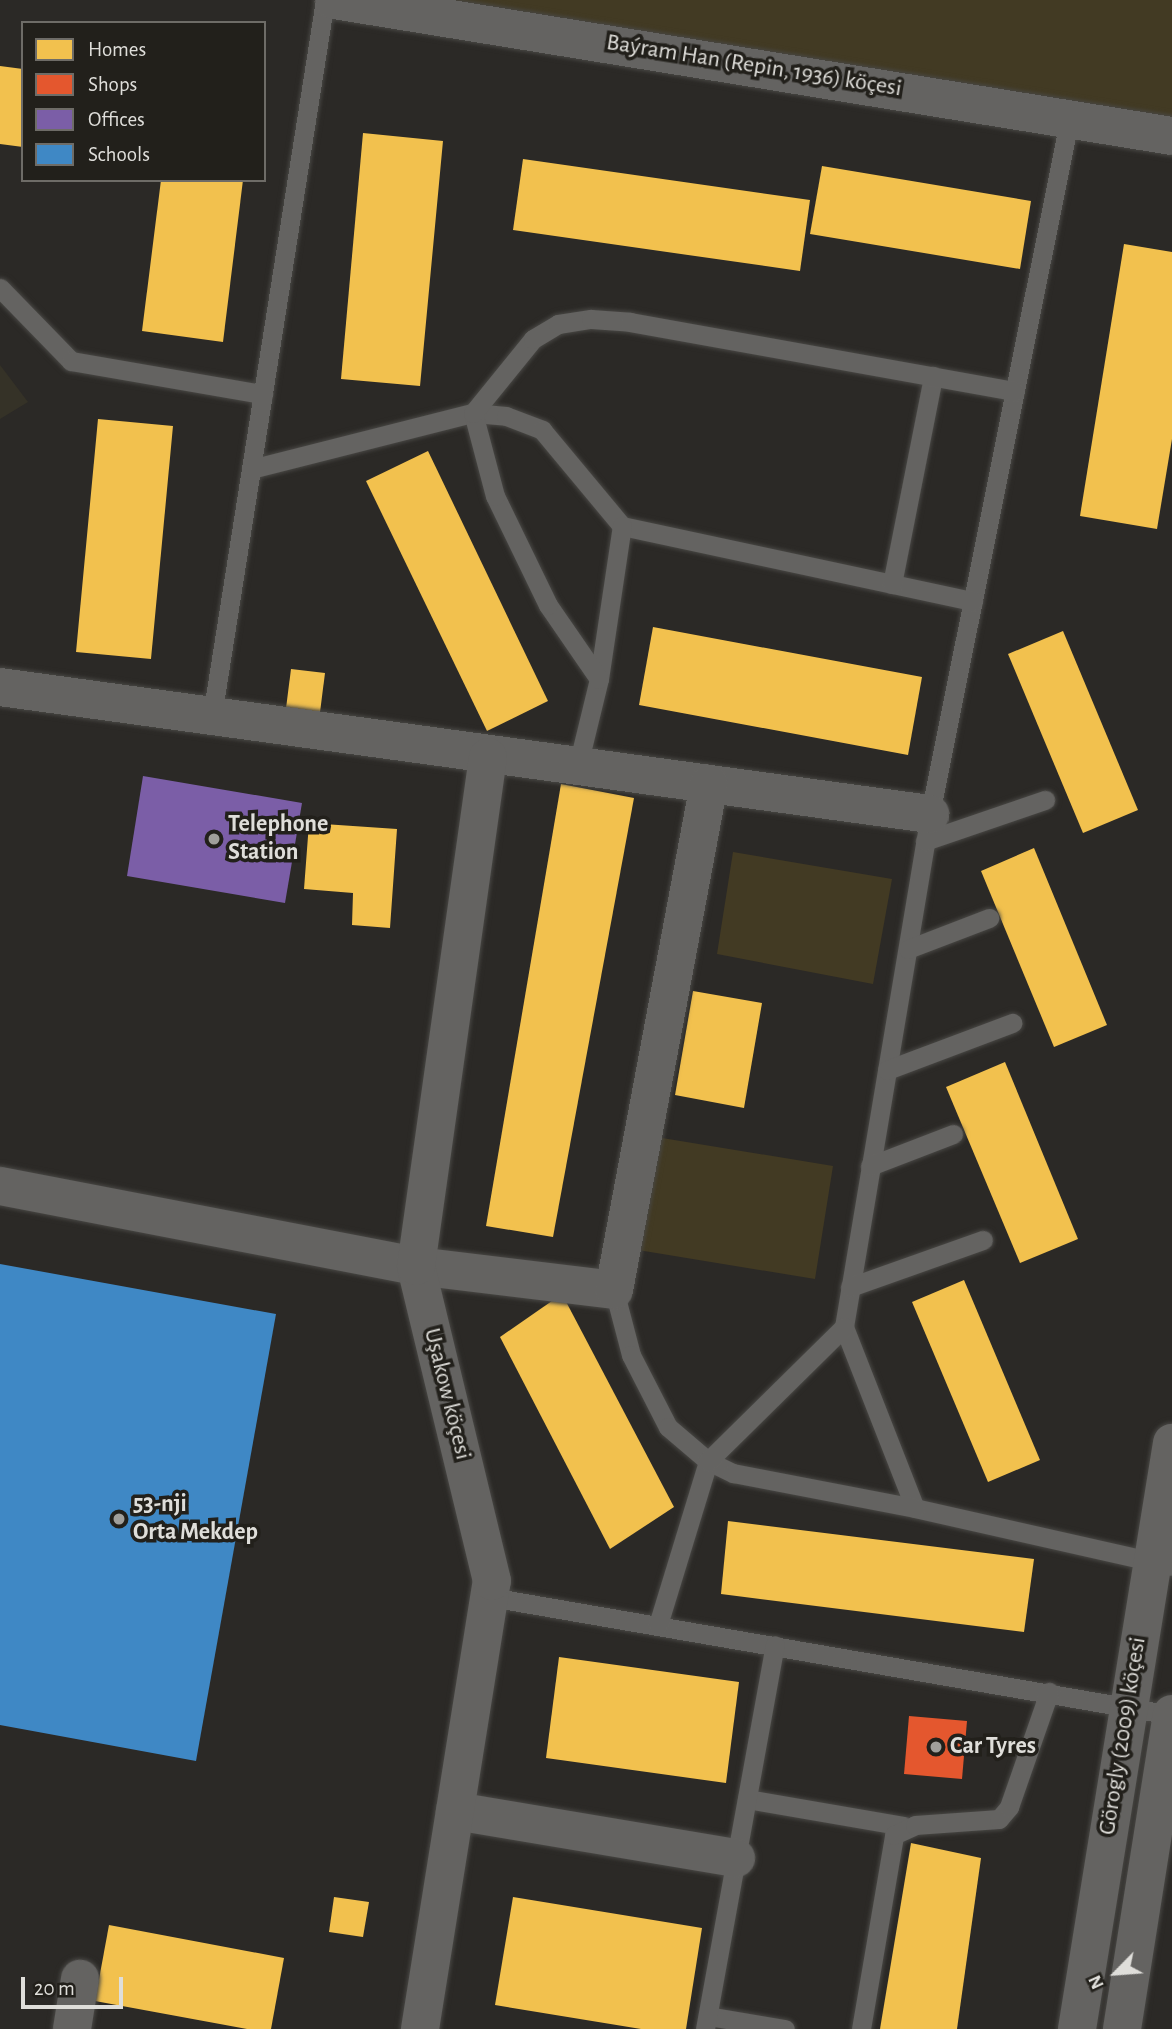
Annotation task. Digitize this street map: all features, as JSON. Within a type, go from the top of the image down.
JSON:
[{"type":"street","name":"Baýram Han (Repin, 1936) köçesi","points":[[334,0],[1070,116],[1172,136]]},
{"type":"street","points":[[0,687],[488,757],[578,765],[709,783],[928,827]]},
{"type":"street","name":"Uşakow köçesi","points":[[419,2029],[492,1581],[416,1266],[488,757]]},
{"type":"street","points":[[0,1186],[416,1266],[614,1290],[709,783]]},
{"type":"street","name":"Görogly (2009) köçesi","points":[[1077,2029],[1128,1705],[1161,1564],[1172,1443]]},
{"type":"street","name":"Görogly (2009) köçesi","points":[[1122,2029],[1172,1714]]},
{"type":"street","points":[[455,1811],[736,1858]]},
{"type":"street","points":[[72,2029],[80,1979]]},
{"type":"lane","points":[[212,716],[325,0]]},
{"type":"lane","points":[[915,1508],[844,1326],[928,827],[1070,116]]},
{"type":"lane","points":[[0,288],[71,361],[263,394]]},
{"type":"lane","points":[[473,412],[533,339],[558,324],[591,319],[1015,391]]},
{"type":"lane","points":[[892,584],[933,376]]},
{"type":"lane","points":[[251,468],[473,412],[506,416],[542,430],[622,526],[973,601]]},
{"type":"lane","points":[[473,412],[495,496],[548,605],[599,679]]},
{"type":"lane","points":[[578,765],[599,679],[622,526]]},
{"type":"lane","points":[[928,827],[1045,800]]},
{"type":"lane","points":[[908,949],[989,918]]},
{"type":"lane","points":[[887,1070],[1012,1023]]},
{"type":"lane","points":[[870,1166],[953,1134]]},
{"type":"lane","points":[[850,1287],[983,1240]]},
{"type":"lane","points":[[614,1290],[631,1355],[668,1427],[708,1461],[733,1473],[915,1508],[1161,1564]]},
{"type":"lane","points":[[658,1625],[708,1461],[844,1326]]},
{"type":"lane","points":[[490,1597],[1172,1714]]},
{"type":"lane","points":[[775,1645],[706,2022],[785,2029]]},
{"type":"lane","points":[[747,1799],[904,1826],[999,1819],[1009,1807],[1049,1692]]},
{"type":"lane","points":[[860,2029],[894,1835],[904,1826]]},
{"type":"shaded area","points":[[337,0],[1172,0],[1172,140]]},
{"type":"shaded area","points":[[0,365],[28,402],[0,419]]},
{"type":"shaded area","points":[[733,852],[892,879],[873,984],[717,954]]},
{"type":"shaded area","points":[[650,1136],[833,1166],[815,1279],[632,1249]]},
{"type":"building: Homes","points":[[0,66],[21,69],[21,147],[0,144]]},
{"type":"building: Homes","points":[[363,133],[443,141],[420,386],[341,379]]},
{"type":"building: Homes","points":[[523,159],[810,200],[800,271],[513,230]]},
{"type":"building: Homes","points":[[822,166],[1031,201],[1020,269],[810,234]]},
{"type":"building: Homes","points":[[161,182],[243,182],[223,342],[142,331]]},
{"type":"building: Homes","points":[[1124,244],[1172,252],[1172,439],[1157,529],[1080,516]]},
{"type":"building: Homes","points":[[98,419],[173,426],[151,659],[76,652]]},
{"type":"building: Homes","points":[[428,451],[548,701],[487,731],[366,481]]},
{"type":"building: Homes","points":[[653,627],[922,677],[908,755],[639,705]]},
{"type":"building: Homes","points":[[1063,631],[1138,810],[1083,833],[1008,654]]},
{"type":"building: Homes","points":[[291,669],[325,673],[319,720],[285,716]]},
{"type":"building: Homes","points":[[561,784],[634,798],[553,1237],[486,1226]]},
{"type":"building: Homes","points":[[309,823],[397,829],[390,928],[352,925],[353,893],[304,889]]},
{"type":"building: Homes","points":[[1034,848],[1107,1025],[1054,1047],[981,871]]},
{"type":"building: Homes","points":[[693,991],[762,1003],[744,1108],[675,1095]]},
{"type":"building: Homes","points":[[1005,1062],[1078,1239],[1020,1263],[946,1087]]},
{"type":"building: Homes","points":[[964,1280],[1040,1460],[988,1482],[912,1302]]},
{"type":"building: Homes","points":[[562,1294],[674,1507],[610,1549],[500,1337]]},
{"type":"building: Homes","points":[[728,1521],[1034,1559],[1024,1632],[721,1594]]},
{"type":"building: Homes","points":[[559,1657],[739,1682],[726,1783],[546,1758]]},
{"type":"building: Homes","points":[[911,1843],[981,1858],[957,2029],[880,2029]]},
{"type":"building: Homes","points":[[334,1897],[369,1902],[363,1937],[329,1932]]},
{"type":"building: Homes","points":[[513,1897],[702,1928],[686,2029],[641,2029],[495,2005]]},
{"type":"building: Homes","points":[[109,1925],[284,1958],[271,2029],[247,2029],[95,2001]]},
{"type":"building: Shops","name":"Car Tyres","points":[[909,1716],[967,1721],[962,1779],[904,1774]]},
{"type":"building: Offices","name":"Telephone Station","points":[[143,776],[302,803],[285,903],[127,876]]},
{"type":"building: Schools","name":"53-nji Orta Mekdep","points":[[0,1264],[276,1314],[196,1761],[0,1725]]},
{"type":"place","name":"Telephone Station","points":[[214,839]]},
{"type":"place","name":"53-nji Orta Mekdep","points":[[119,1519]]},
{"type":"place","name":"Car Tyres","points":[[936,1747]]}]
